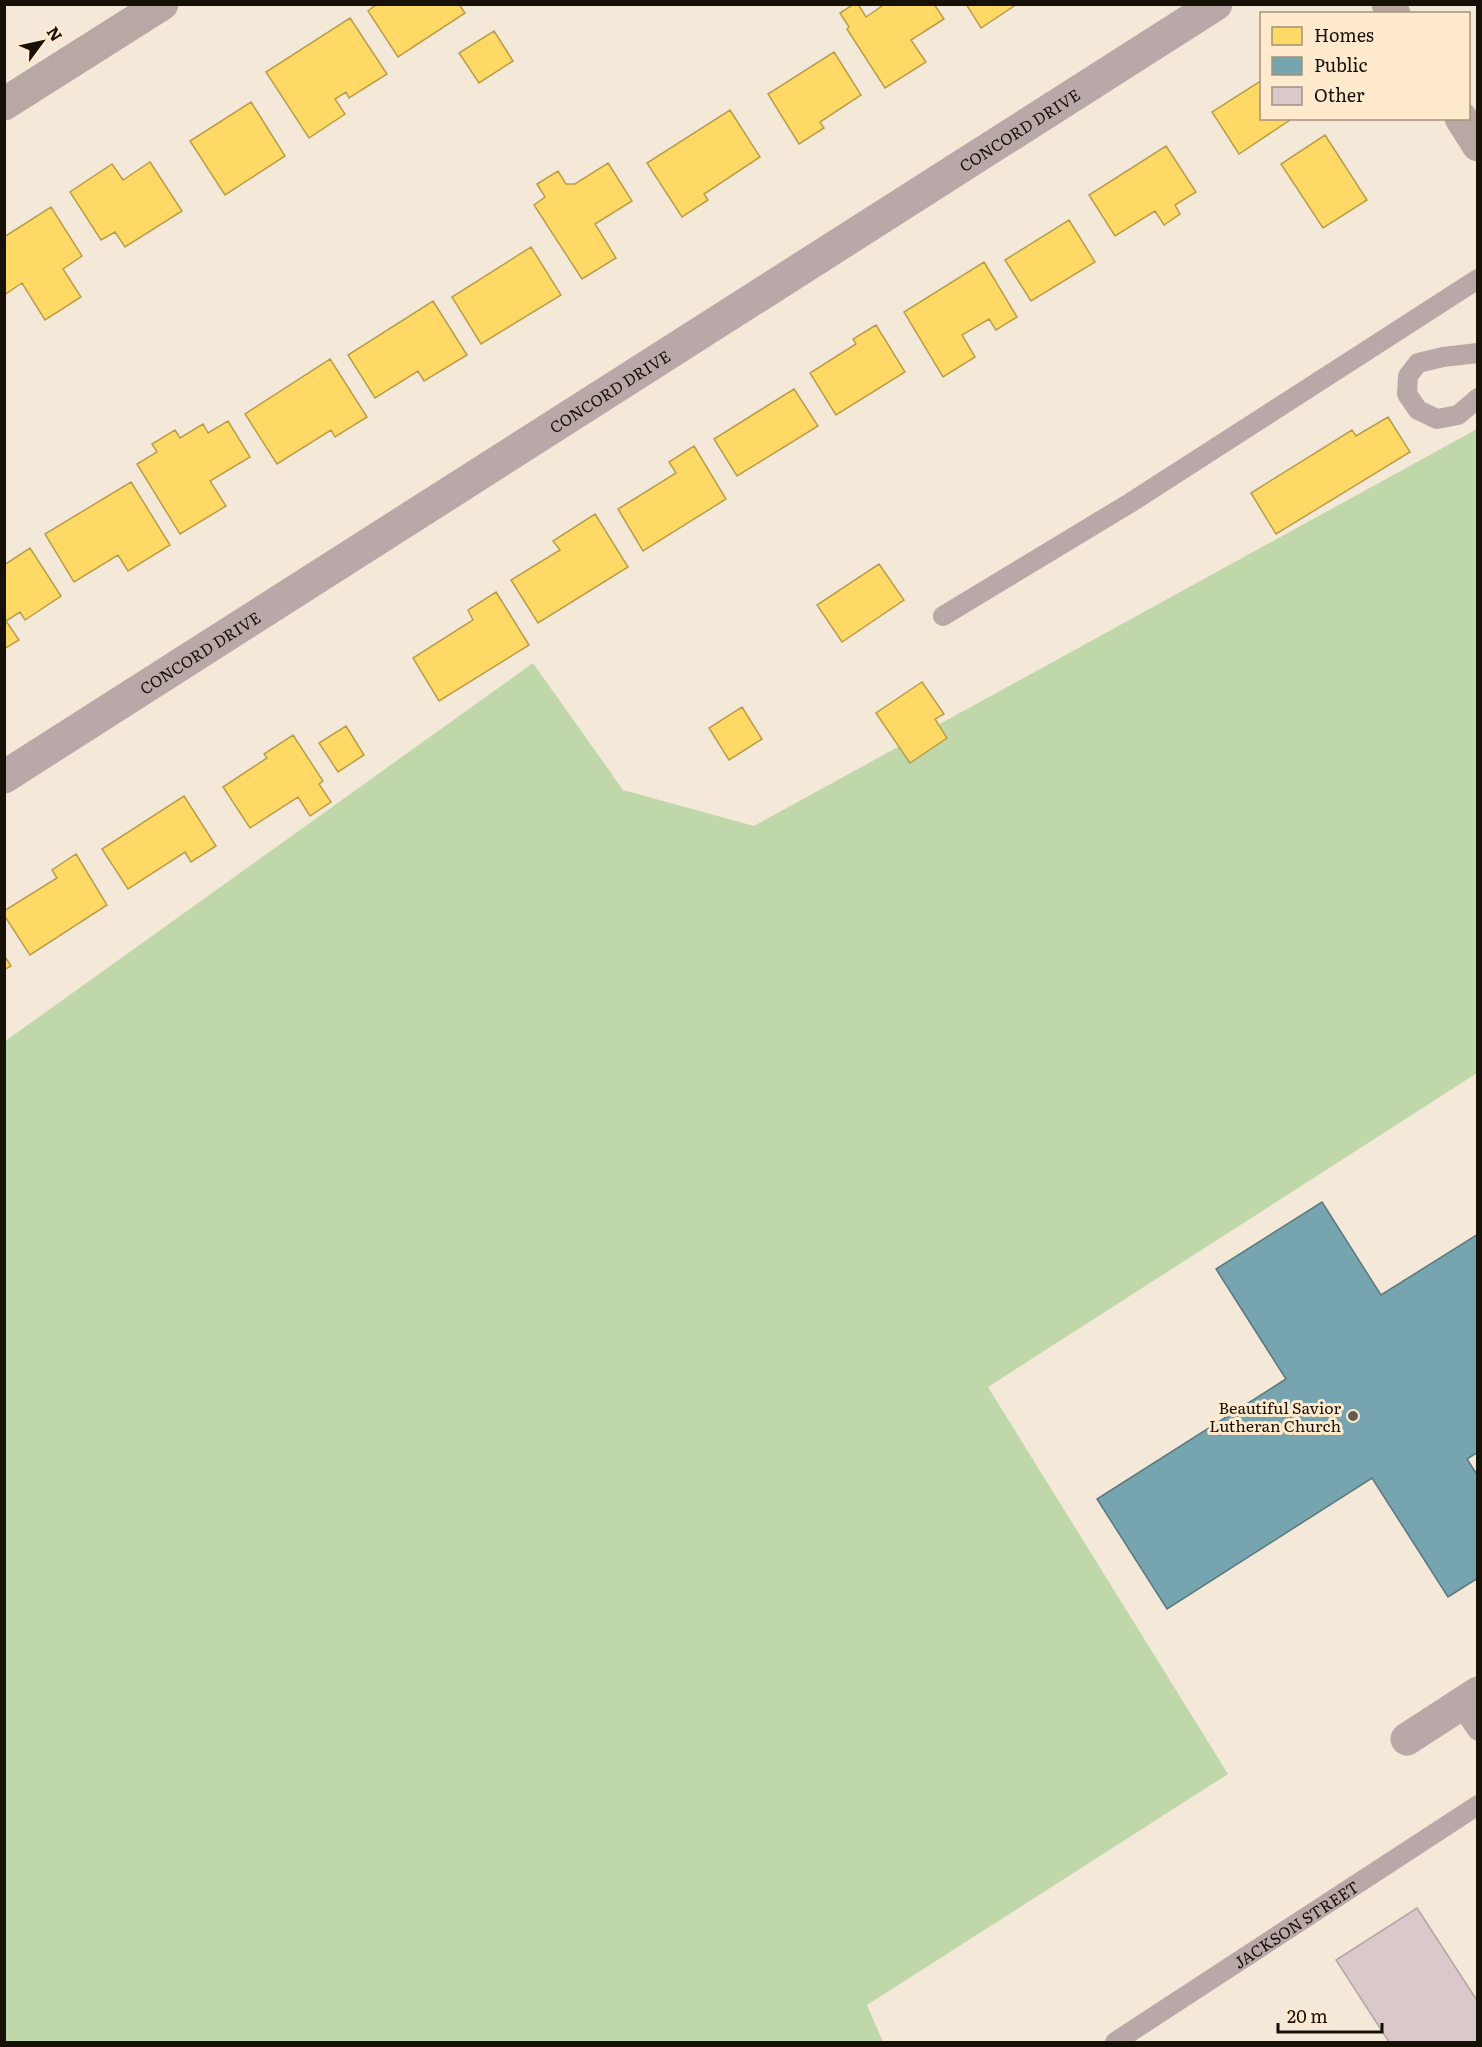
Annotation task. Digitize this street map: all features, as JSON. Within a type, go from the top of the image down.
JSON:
[{"type":"street","points":[[4,104],[162,4]]},
{"type":"street","name":"CONCORD DRIVE","points":[[4,777],[1216,4]]},
{"type":"street","points":[[1462,120],[1478,145]]},
{"type":"street","points":[[1407,1739],[1472,1710]]},
{"type":"lane","points":[[943,616],[1130,503],[1478,279]]},
{"type":"lane","points":[[1478,353],[1443,357],[1418,363],[1408,376],[1407,394],[1418,410],[1437,418],[1458,415],[1478,398]]},
{"type":"lane","name":"JACKSON STREET","points":[[1115,2043],[1478,1805]]},
{"type":"green space","points":[[1477,429],[1477,1073],[988,1387],[1228,1774],[867,2005],[883,2042],[5,2042],[4,1042],[533,663],[623,790],[754,826]]},
{"type":"building: Homes","points":[[377,4],[459,4],[465,13],[398,57],[368,11]]},
{"type":"building: Homes","points":[[858,4],[866,17],[885,4],[934,4],[944,19],[911,40],[926,62],[885,88],[847,29],[849,27],[840,13]]},
{"type":"building: Homes","points":[[966,4],[1017,4],[981,28]]},
{"type":"building: Homes","points":[[350,18],[387,74],[349,98],[346,92],[335,99],[345,114],[309,138],[266,72]]},
{"type":"building: Homes","points":[[494,31],[513,61],[479,83],[459,53]]},
{"type":"building: Homes","points":[[834,52],[861,95],[820,122],[824,128],[799,144],[768,94]]},
{"type":"building: Homes","points":[[1260,81],[1260,120],[1290,120],[1239,154],[1212,112]]},
{"type":"building: Homes","points":[[251,102],[285,156],[225,195],[190,141]]},
{"type":"building: Homes","points":[[730,110],[760,157],[704,194],[708,200],[682,217],[647,163]]},
{"type":"building: Homes","points":[[1325,135],[1367,200],[1323,228],[1281,164]]},
{"type":"building: Homes","points":[[1166,146],[1196,192],[1175,205],[1180,214],[1164,225],[1155,211],[1115,236],[1089,195]]},
{"type":"building: Homes","points":[[150,162],[182,211],[125,247],[115,232],[101,240],[70,192],[112,164],[123,180]]},
{"type":"building: Homes","points":[[608,163],[632,201],[595,224],[616,258],[582,279],[534,205],[545,197],[537,184],[558,171],[566,184],[575,184]]},
{"type":"building: Homes","points":[[51,207],[82,256],[63,269],[81,297],[45,320],[22,283],[4,295],[4,237]]},
{"type":"building: Homes","points":[[1069,220],[1095,262],[1031,301],[1005,260]]},
{"type":"building: Homes","points":[[531,247],[561,295],[481,344],[452,297]]},
{"type":"building: Homes","points":[[984,262],[1017,317],[996,330],[989,319],[962,335],[975,357],[943,377],[904,312]]},
{"type":"building: Homes","points":[[433,301],[467,355],[424,381],[418,371],[375,398],[348,355]]},
{"type":"building: Homes","points":[[876,325],[905,372],[836,415],[810,373],[856,344],[853,339]]},
{"type":"building: Homes","points":[[330,359],[367,417],[335,437],[331,430],[277,464],[245,414]]},
{"type":"building: Homes","points":[[794,389],[818,426],[737,476],[714,439]]},
{"type":"building: Homes","points":[[1388,417],[1410,452],[1276,534],[1251,493],[1352,430],[1356,436]]},
{"type":"building: Homes","points":[[228,421],[250,457],[210,481],[226,506],[180,534],[137,464],[157,452],[152,444],[175,430],[180,438],[203,424],[208,433]]},
{"type":"building: Homes","points":[[694,446],[726,499],[643,551],[618,509],[676,473],[669,462]]},
{"type":"building: Homes","points":[[131,482],[170,545],[128,571],[118,555],[74,582],[45,534]]},
{"type":"building: Homes","points":[[595,514],[628,567],[538,623],[511,580],[560,550],[553,541]]},
{"type":"building: Homes","points":[[30,548],[61,596],[25,620],[20,612],[6,621],[19,640],[4,649],[4,565]]},
{"type":"building: Homes","points":[[879,564],[904,600],[842,642],[817,605]]},
{"type":"building: Homes","points":[[496,592],[529,645],[439,701],[413,658],[473,620],[468,610]]},
{"type":"building: Homes","points":[[922,682],[944,714],[935,719],[947,738],[910,763],[876,713]]},
{"type":"building: Homes","points":[[742,707],[762,739],[729,760],[709,728]]},
{"type":"building: Homes","points":[[346,726],[364,755],[338,772],[319,743]]},
{"type":"building: Homes","points":[[293,735],[323,781],[319,784],[331,802],[310,816],[298,797],[250,828],[223,787],[267,758],[264,754]]},
{"type":"building: Homes","points":[[184,796],[216,846],[191,862],[185,852],[128,889],[102,849]]},
{"type":"building: Homes","points":[[76,854],[107,905],[30,955],[4,915],[4,911],[57,878],[52,870]]},
{"type":"building: Homes","points":[[4,955],[11,966],[4,970]]},
{"type":"building: Public","name":"Beautiful Savior Lutheran Church","points":[[1322,1202],[1381,1295],[1478,1234],[1478,1452],[1467,1459],[1478,1476],[1478,1578],[1448,1597],[1372,1478],[1167,1609],[1097,1499],[1286,1379],[1216,1269]]},
{"type":"building: Other","points":[[1417,1908],[1478,2002],[1478,2042],[1389,2042],[1336,1960]]},
{"type":"place","name":"Beautiful Savior Lutheran Church","points":[[1353,1416]]}]
